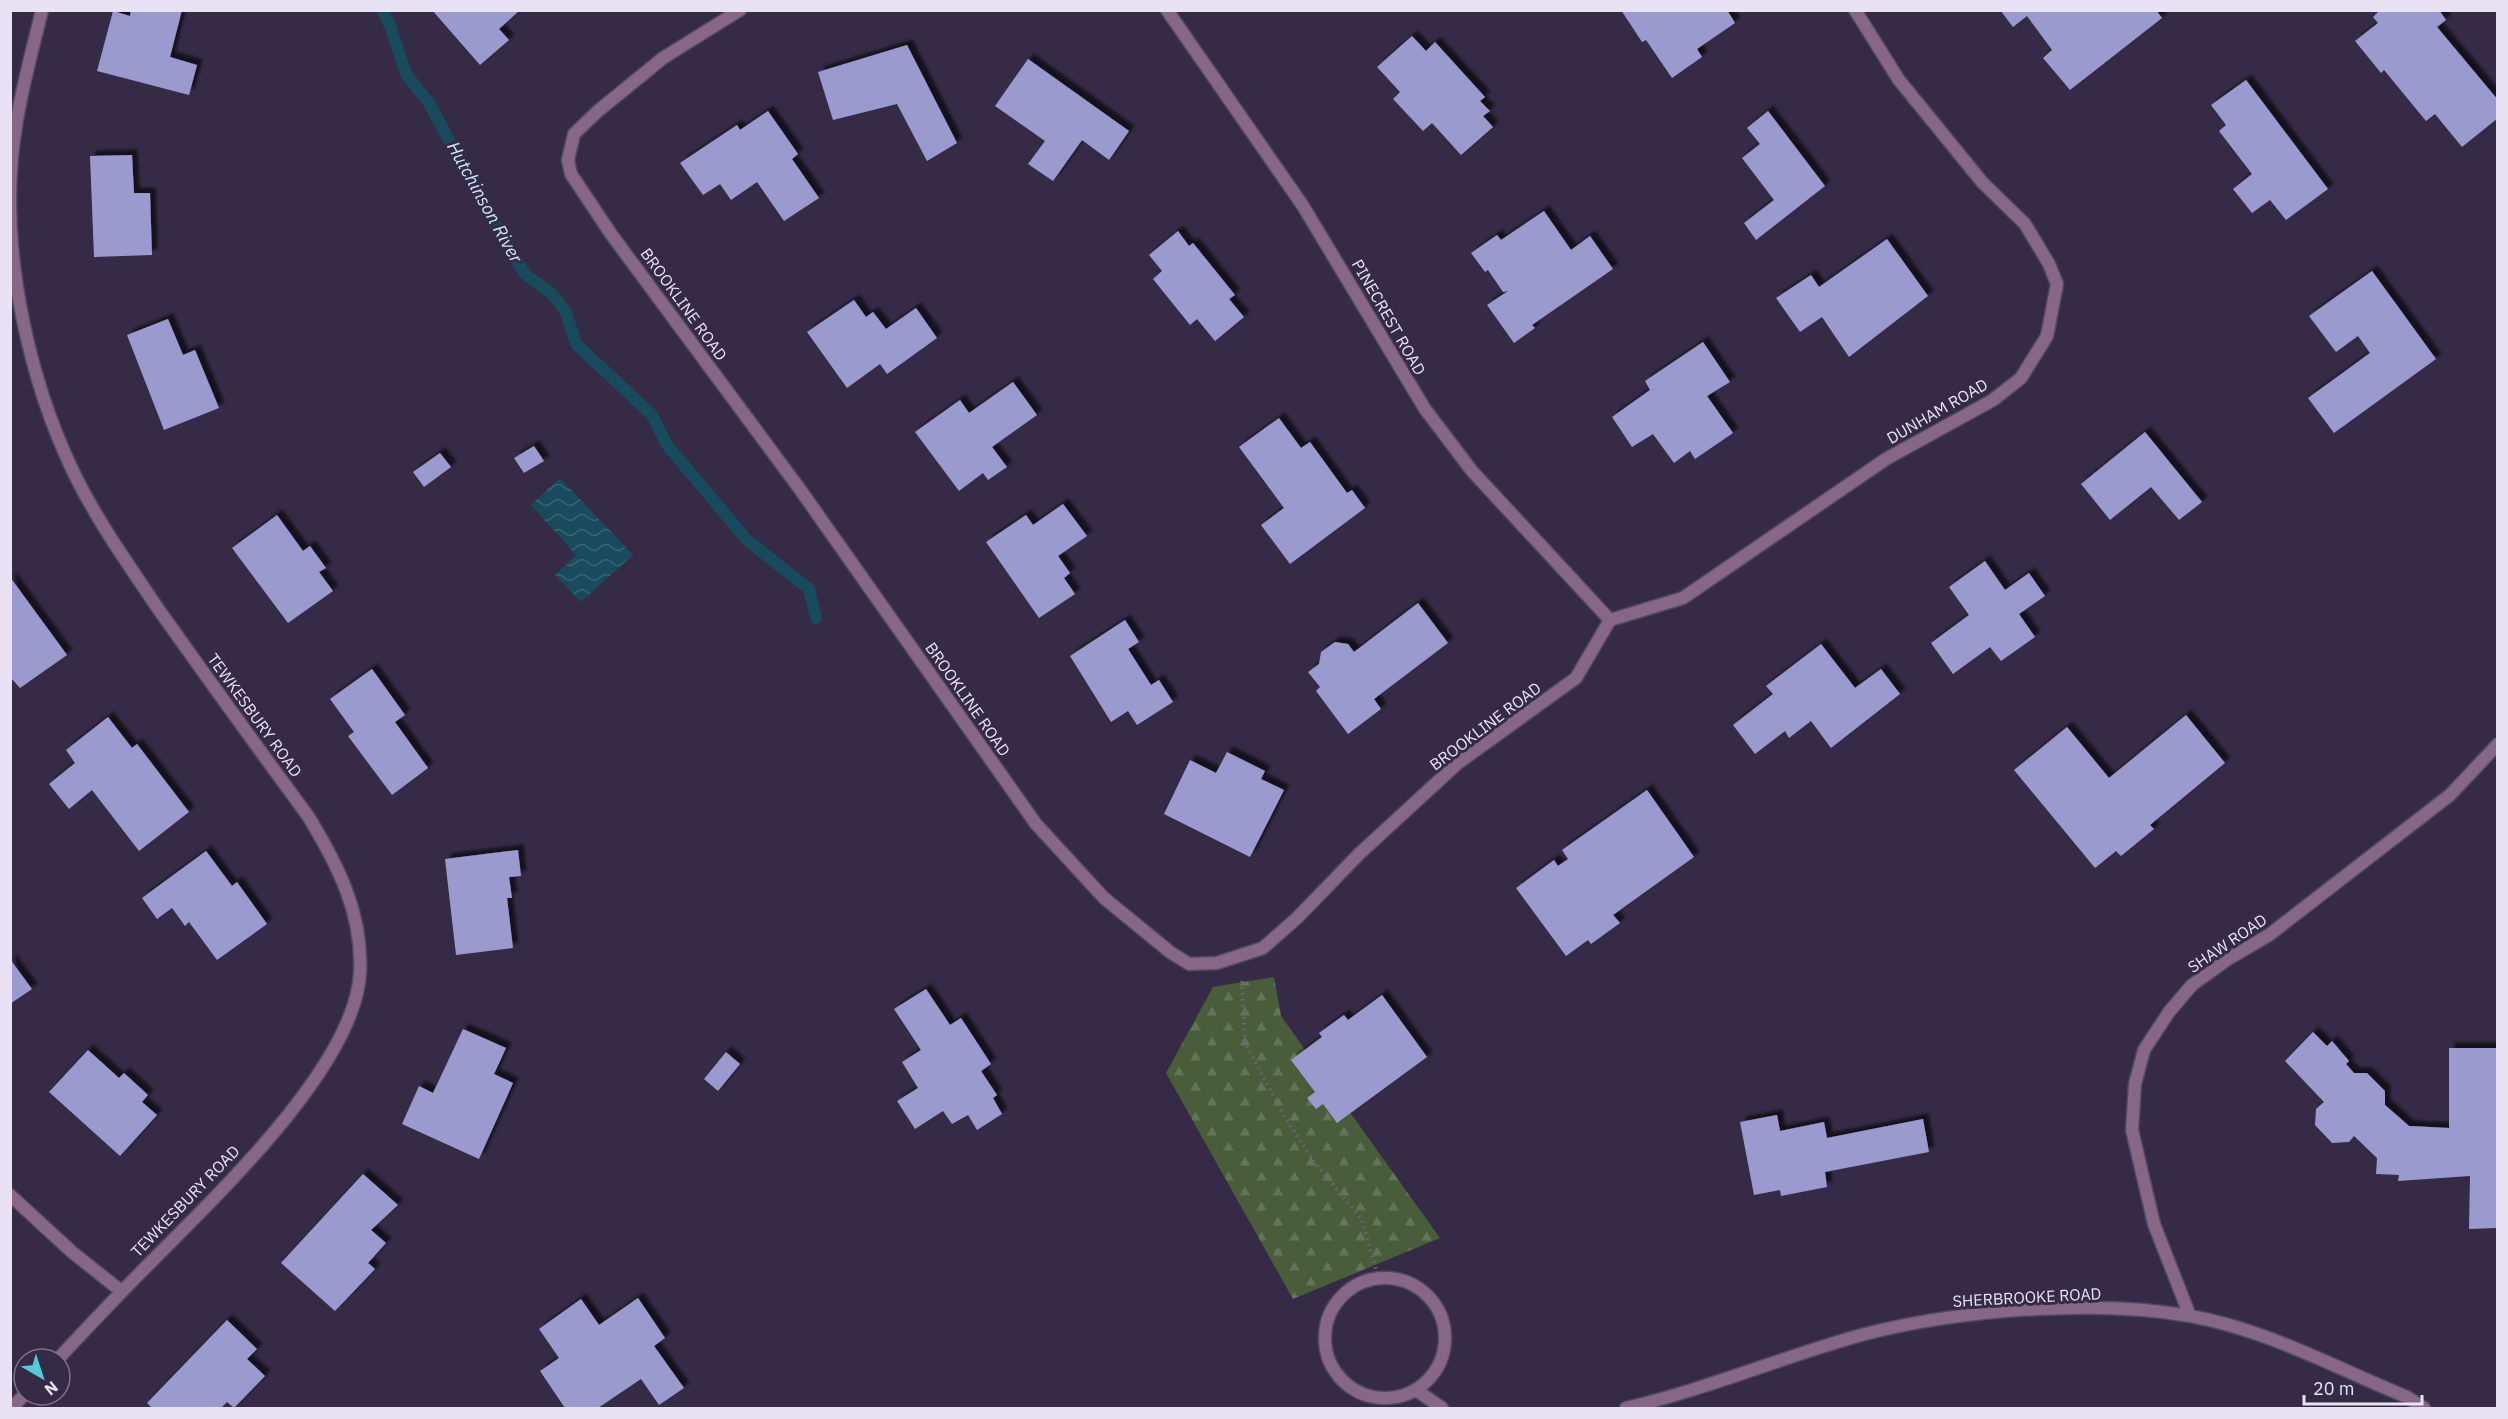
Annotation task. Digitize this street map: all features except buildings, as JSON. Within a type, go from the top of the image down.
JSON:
[{"type":"street","name":"TEWKESBURY ROAD","points":[[42,10],[17,114],[11,173],[13,247],[23,322],[41,388],[71,467],[110,538],[308,816],[335,860],[351,898],[359,937],[360,975],[348,1021],[326,1066],[237,1174],[69,1347]]},
{"type":"street","name":"BROOKLINE ROAD","points":[[740,10],[663,58],[598,111],[574,134],[568,160],[571,174],[611,234],[799,489],[1036,824],[1104,897],[1170,952],[1189,964],[1217,963],[1263,948],[1298,918],[1359,854],[1458,763],[1576,678],[1610,620]]},
{"type":"street","name":"PINECREST ROAD","points":[[1167,10],[1303,206],[1425,409],[1472,471],[1610,620]]},
{"type":"street","name":"DUNHAM ROAD","points":[[1610,620],[1683,598],[1886,459],[1993,400],[2021,378],[2047,336],[2057,284],[2049,264],[2025,224],[1982,182],[1899,80],[1856,10]]},
{"type":"street","name":"SHAW ROAD","points":[[2190,1316],[2154,1224],[2132,1130],[2135,1084],[2144,1050],[2169,1012],[2192,985],[2228,959],[2269,935],[2450,795],[2498,744]]},
{"type":"street","points":[[10,1195],[72,1252],[121,1291]]},
{"type":"street","points":[[1392,1278],[1409,1282],[1431,1299],[1441,1315],[1446,1335],[1443,1355],[1434,1374],[1416,1390],[1400,1396],[1378,1398],[1350,1387],[1330,1364],[1326,1345],[1329,1318],[1339,1299],[1362,1282],[1392,1278]]},
{"type":"street","name":"SHERBROOKE ROAD","points":[[1626,1408],[1680,1395],[1864,1335],[1957,1315],[2113,1309],[2190,1316],[2260,1336],[2407,1397],[2424,1408]]},
{"type":"street","points":[[1416,1390],[1442,1408]]},
{"type":"path","points":[[1241,957],[1245,1043],[1308,1154],[1362,1220],[1379,1280]]},
{"type":"green space","points":[[1274,977],[1281,1016],[1440,1238],[1293,1299],[1166,1073],[1213,987]]},
{"type":"water","points":[[560,478],[633,555],[581,602],[555,575],[576,555],[531,505]]},
{"type":"waterway","name":"Hutchinson River","points":[[382,10],[390,25],[406,74],[429,103],[490,217],[525,274],[552,294],[566,312],[576,344],[652,415],[667,445],[747,540],[809,589],[816,618]]}]
